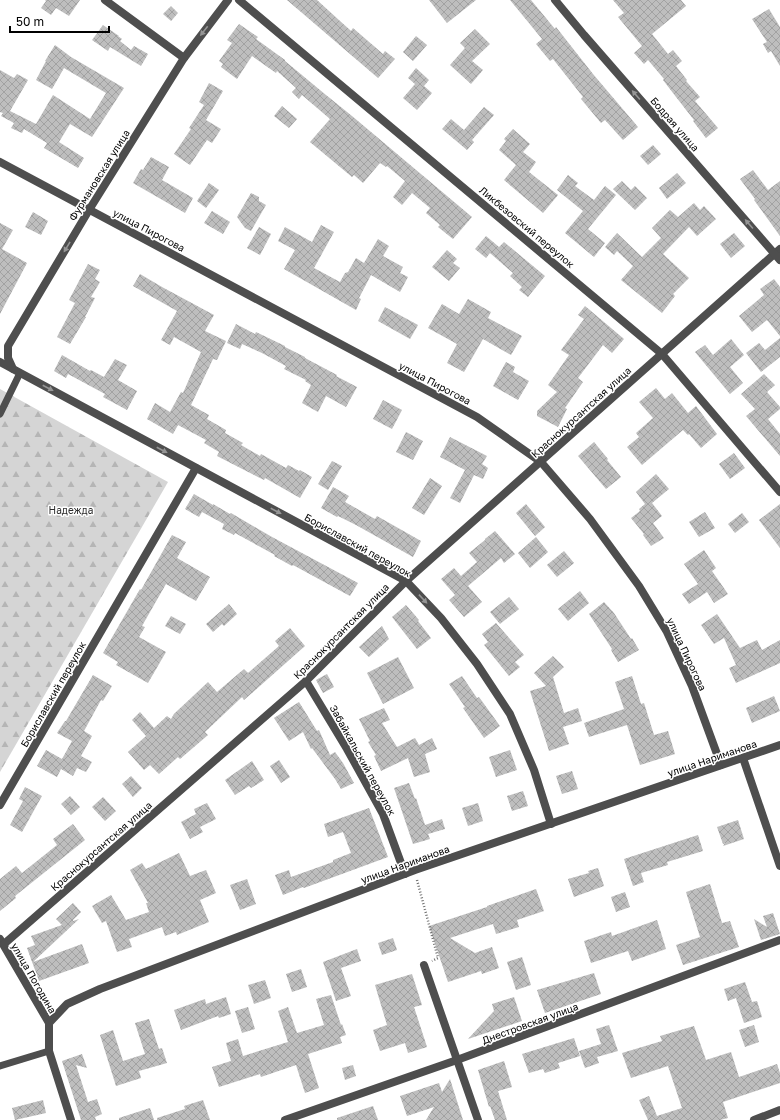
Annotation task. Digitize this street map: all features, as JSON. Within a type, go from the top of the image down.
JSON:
[{"type":"street","points":[[105,0],[184,58]]},
{"type":"street","name":"Фурмановская улица","points":[[17,371],[8,358],[8,346],[89,210],[184,58],[228,0]]},
{"type":"street","name":"Ликбезовский переулок","points":[[239,0],[662,354],[780,492]]},
{"type":"street","name":"Бодрая улица","points":[[555,0],[589,41],[778,254]]},
{"type":"street","name":"улица Пирогова","points":[[0,162],[477,417],[541,462],[590,519],[640,586],[667,632],[692,686],[721,765]]},
{"type":"street","name":"Краснокурсантская улица","points":[[2,941],[306,681],[406,581],[662,354],[778,254]]},
{"type":"street","name":"Бориславский переулок","points":[[0,362],[406,581],[441,618],[477,664],[510,714],[534,770],[552,824]]},
{"type":"street","name":"Бориславский переулок","points":[[0,805],[196,468]]},
{"type":"street","name":"Забайкальский переулок","points":[[306,681],[347,749],[383,814],[405,874]]},
{"type":"street","name":"улица Нариманова","points":[[49,1023],[67,1004],[100,989],[415,870],[780,745]]},
{"type":"street","points":[[743,758],[780,866]]},
{"type":"street","name":"Днестровская улица","points":[[285,1120],[457,1060],[780,940]]},
{"type":"street","name":"улица Погодина","points":[[2,941],[49,1023],[49,1051],[71,1120]]},
{"type":"street","points":[[424,965],[478,1120]]},
{"type":"street","points":[[754,1120],[780,1110]]},
{"type":"lane","points":[[0,414],[17,371]]},
{"type":"lane","points":[[0,1066],[49,1051]]},
{"type":"path","points":[[415,870],[438,958],[424,965]]},
{"type":"green space","name":"Надежда","points":[[0,389],[168,482],[0,772]]},
{"type":"building","points":[[45,0],[80,0],[69,16],[56,8],[51,15],[41,8],[46,1]]},
{"type":"building","points":[[287,0],[317,0],[351,31],[353,28],[383,54],[385,51],[395,59],[378,78]]},
{"type":"building","points":[[429,0],[476,0],[447,23]]},
{"type":"building","points":[[510,0],[531,0],[555,29],[556,27],[638,127],[623,140],[605,120],[601,123],[581,99],[583,97],[553,59],[550,61],[536,44],[542,39]]},
{"type":"building","points":[[613,0],[681,0],[686,6],[652,34],[668,54],[673,50],[682,61],[676,66],[687,80],[686,81],[700,97],[695,101],[718,128],[706,138],[663,80],[664,79],[648,60],[644,64],[634,53],[642,46],[618,17],[624,13]]},
{"type":"building","points":[[171,6],[178,13],[171,21],[163,14]]},
{"type":"building","points":[[769,9],[780,27],[780,66],[771,51],[768,53],[763,44],[767,42],[752,19]]},
{"type":"building","points":[[239,24],[258,37],[256,39],[285,60],[472,217],[453,239],[438,227],[440,225],[426,213],[430,208],[412,193],[402,205],[393,197],[405,181],[387,166],[386,167],[380,163],[363,183],[354,175],[352,177],[310,142],[330,119],[302,95],[299,99],[292,92],[296,88],[277,71],[276,73],[252,56],[237,79],[221,67],[223,64],[219,61],[232,43],[227,40]]},
{"type":"building","points":[[103,25],[119,36],[122,39],[120,41],[131,50],[134,46],[148,54],[141,66],[110,47],[108,51],[92,40]]},
{"type":"building","points":[[475,29],[490,44],[472,61],[483,70],[471,84],[450,65],[465,48],[460,43]]},
{"type":"building","points":[[416,36],[427,45],[413,61],[403,52]]},
{"type":"building","points":[[55,45],[71,57],[124,88],[92,137],[70,124],[59,142],[84,158],[78,168],[44,148],[47,143],[24,129],[22,133],[11,128],[14,123],[1,116],[3,113],[0,112],[0,70],[14,78],[17,74],[28,80],[10,111],[36,124],[53,95],[90,119],[106,93],[64,68],[52,89],[36,80]]},
{"type":"building","points":[[416,68],[429,80],[424,86],[432,93],[417,110],[403,98],[415,84],[408,78]]},
{"type":"building","points":[[209,83],[223,91],[206,120],[221,129],[212,143],[207,140],[190,165],[174,154],[191,129],[189,128],[204,105],[199,102]]},
{"type":"building","points":[[282,106],[297,119],[289,128],[274,116]]},
{"type":"building","points":[[484,107],[494,115],[472,140],[474,142],[467,150],[442,129],[451,119],[464,130]]},
{"type":"building","points":[[513,129],[530,144],[523,152],[536,162],[529,172],[558,195],[543,213],[504,180],[516,165],[499,150],[506,141],[504,139]]},
{"type":"building","points":[[653,145],[661,154],[648,165],[640,156]]},
{"type":"building","points":[[151,157],[169,167],[162,180],[193,198],[185,213],[133,183],[141,169],[143,170]]},
{"type":"building","points":[[753,170],[768,190],[780,181],[780,236],[740,179]]},
{"type":"building","points":[[677,173],[686,183],[667,199],[659,188]]},
{"type":"building","points":[[568,175],[578,183],[575,186],[594,200],[605,186],[616,195],[588,229],[605,243],[594,257],[565,233],[583,211],[557,190]]},
{"type":"building","points":[[622,181],[631,190],[635,186],[647,198],[635,210],[613,189]]},
{"type":"building","points":[[209,183],[219,190],[206,208],[197,201]]},
{"type":"building","points":[[251,193],[259,197],[259,201],[266,205],[251,231],[245,228],[237,217]]},
{"type":"building","points":[[694,203],[700,210],[704,206],[716,219],[697,236],[689,227],[663,254],[689,278],[673,294],[675,296],[662,313],[621,280],[633,266],[617,251],[614,255],[605,247],[617,233],[642,257],[661,238],[652,228],[670,210],[678,217]]},
{"type":"building","points":[[212,211],[230,222],[223,234],[204,223]]},
{"type":"building","points":[[33,212],[48,221],[41,235],[25,227]]},
{"type":"building","points":[[0,223],[13,230],[2,249],[27,263],[0,314]]},
{"type":"building","points":[[321,225],[334,232],[314,268],[340,282],[356,258],[364,263],[378,239],[389,246],[383,256],[403,267],[400,273],[408,277],[400,292],[371,275],[359,298],[361,299],[356,310],[284,269],[295,250],[278,241],[285,227],[312,242]]},
{"type":"building","points":[[259,227],[271,234],[260,255],[247,248]]},
{"type":"building","points":[[734,233],[745,246],[731,258],[720,244]]},
{"type":"building","points":[[486,236],[499,247],[504,242],[545,276],[528,297],[519,290],[522,287],[510,276],[513,273],[490,253],[486,258],[475,249]]},
{"type":"building","points":[[447,250],[457,259],[453,263],[460,268],[449,281],[432,267]]},
{"type":"building","points":[[88,264],[100,270],[95,279],[100,282],[91,297],[95,298],[86,317],[70,344],[57,337],[75,303],[69,300]]},
{"type":"building","points":[[140,274],[214,315],[205,331],[226,341],[217,360],[213,359],[191,405],[209,415],[207,419],[226,430],[225,433],[243,443],[241,445],[286,468],[288,465],[312,477],[300,498],[265,478],[264,480],[217,456],[219,452],[204,443],[206,440],[178,425],[173,434],[147,419],[155,403],[170,412],[181,392],[183,393],[201,352],[174,337],[170,345],[161,340],[177,311],[133,286]]},
{"type":"building","points":[[774,279],[780,287],[780,336],[767,320],[752,332],[739,316],[764,295],[760,289]]},
{"type":"building","points":[[468,299],[491,312],[488,318],[522,336],[511,355],[483,339],[464,372],[447,363],[457,344],[428,328],[442,304],[459,314]]},
{"type":"building","points":[[585,306],[624,339],[612,353],[603,345],[578,378],[583,382],[565,408],[567,409],[558,427],[537,416],[537,411],[557,392],[548,385],[569,355],[561,350],[584,319],[578,315]]},
{"type":"building","points":[[385,307],[418,325],[410,339],[378,321]]},
{"type":"building","points":[[236,324],[255,334],[256,332],[285,346],[357,387],[346,407],[326,396],[318,412],[302,403],[311,385],[305,381],[306,380],[284,369],[286,366],[262,353],[242,344],[240,349],[227,343]]},
{"type":"building","points":[[780,338],[780,357],[761,372],[746,353],[759,343],[765,350]]},
{"type":"building","points":[[731,339],[744,355],[730,367],[743,383],[730,394],[695,352],[705,345],[713,355]]},
{"type":"building","points":[[62,355],[104,377],[115,359],[127,365],[118,380],[137,391],[127,410],[103,397],[105,394],[68,374],[66,378],[54,371]]},
{"type":"building","points":[[506,362],[515,367],[513,372],[529,381],[518,400],[493,386]]},
{"type":"building","points":[[764,374],[775,385],[767,392],[780,407],[780,409],[768,419],[780,434],[780,456],[746,416],[755,409],[741,394]]},
{"type":"building","points":[[656,388],[665,399],[672,393],[688,413],[696,406],[717,434],[701,448],[689,434],[688,435],[683,430],[642,465],[627,447],[639,437],[636,433],[653,418],[639,402]]},
{"type":"building","points":[[383,400],[402,410],[392,429],[373,419]]},
{"type":"building","points":[[406,432],[423,441],[413,460],[396,452]]},
{"type":"building","points":[[450,437],[487,456],[482,464],[488,468],[483,479],[474,475],[460,503],[450,498],[465,470],[440,457]]},
{"type":"building","points":[[594,442],[621,477],[606,489],[578,456]]},
{"type":"building","points":[[734,453],[745,468],[730,479],[719,464]]},
{"type":"building","points":[[332,461],[342,466],[328,490],[318,484]]},
{"type":"building","points":[[656,474],[669,489],[652,503],[662,516],[653,523],[664,538],[651,546],[643,535],[644,534],[631,518],[640,511],[639,509],[645,504],[636,492]]},
{"type":"building","points":[[430,478],[442,486],[424,515],[412,508]]},
{"type":"building","points":[[333,487],[349,496],[345,502],[375,519],[377,516],[421,541],[413,557],[356,525],[321,508]]},
{"type":"building","points":[[194,494],[358,583],[350,596],[293,565],[292,566],[235,533],[234,535],[222,529],[224,524],[202,512],[199,517],[185,509]]},
{"type":"building","points":[[526,504],[545,527],[535,536],[516,513]]},
{"type":"building","points":[[780,504],[780,548],[759,520]]},
{"type":"building","points":[[705,512],[715,528],[699,537],[689,522]]},
{"type":"building","points":[[742,513],[749,522],[735,533],[728,524]]},
{"type":"building","points":[[495,531],[515,554],[504,563],[501,558],[468,586],[482,602],[464,617],[449,600],[455,595],[441,579],[454,568],[461,576],[477,562],[469,553]]},
{"type":"building","points":[[172,535],[186,542],[177,558],[210,577],[196,601],[166,584],[142,626],[145,627],[139,637],[166,652],[148,683],[116,665],[118,662],[103,653]]},
{"type":"building","points":[[536,537],[548,552],[530,568],[518,553]]},
{"type":"building","points":[[704,550],[716,568],[712,571],[728,594],[714,603],[707,592],[689,604],[682,594],[698,584],[684,564]]},
{"type":"building","points":[[564,551],[574,563],[557,577],[547,565]]},
{"type":"building","points":[[580,591],[589,603],[568,621],[558,609]]},
{"type":"building","points":[[509,597],[519,609],[500,624],[490,612]]},
{"type":"building","points":[[604,602],[614,613],[639,650],[618,662],[611,650],[612,649],[589,614]]},
{"type":"building","points":[[229,604],[237,614],[224,626],[222,624],[213,632],[206,624]]},
{"type":"building","points":[[406,605],[419,620],[418,621],[431,638],[417,649],[392,617]]},
{"type":"building","points":[[717,614],[740,648],[757,640],[762,650],[780,640],[780,663],[736,683],[729,668],[736,665],[724,638],[714,644],[701,625]]},
{"type":"building","points":[[171,616],[186,624],[180,634],[165,626]]},
{"type":"building","points":[[496,623],[524,655],[515,662],[520,667],[509,676],[484,645],[488,642],[482,634]]},
{"type":"building","points":[[382,626],[389,639],[369,657],[359,647]]},
{"type":"building","points":[[290,628],[305,646],[244,700],[242,697],[205,732],[208,735],[180,759],[178,757],[159,774],[150,765],[144,770],[128,752],[146,736],[132,720],[140,712],[154,728],[167,716],[171,719],[174,714],[208,682],[217,692],[244,669],[248,673],[279,646],[275,641]]},
{"type":"building","points":[[553,656],[564,667],[553,677],[564,713],[578,708],[582,721],[563,727],[569,744],[549,751],[530,691],[546,686],[534,673]]},
{"type":"building","points":[[398,657],[414,688],[383,704],[367,673]]},
{"type":"building","points":[[327,674],[334,687],[323,693],[316,680]]},
{"type":"building","points":[[93,675],[112,686],[103,701],[101,700],[84,731],[92,736],[81,756],[92,762],[86,772],[77,768],[73,776],[61,769],[57,777],[37,766],[46,750],[62,759],[72,741],[57,733],[66,721]]},
{"type":"building","points":[[462,676],[477,698],[479,697],[500,726],[484,738],[463,708],[465,707],[449,684]]},
{"type":"building","points":[[632,676],[641,704],[644,703],[654,735],[668,731],[675,754],[640,765],[627,725],[589,737],[584,723],[624,709],[615,682]]},
{"type":"building","points":[[774,696],[780,711],[752,723],[746,708]]},
{"type":"building","points":[[299,702],[317,731],[319,730],[330,755],[335,752],[354,783],[341,789],[312,748],[311,749],[303,732],[289,741],[274,718]]},
{"type":"building","points":[[384,708],[390,720],[382,723],[397,747],[415,738],[419,745],[432,738],[437,749],[425,754],[430,772],[414,777],[408,758],[381,771],[374,756],[376,755],[368,742],[370,741],[359,719]]},
{"type":"building","points":[[510,750],[517,770],[496,777],[489,757]]},
{"type":"building","points":[[279,760],[290,777],[281,783],[270,766]]},
{"type":"building","points":[[252,761],[264,780],[251,788],[249,786],[235,795],[225,780]]},
{"type":"building","points":[[572,771],[578,789],[562,794],[556,776]]},
{"type":"building","points":[[131,776],[142,788],[133,797],[122,784]]},
{"type":"building","points":[[409,783],[415,799],[416,798],[425,825],[442,819],[445,829],[428,834],[430,839],[413,844],[394,788]]},
{"type":"building","points":[[25,787],[42,796],[22,832],[10,825],[23,801],[19,799]]},
{"type":"building","points":[[523,791],[528,806],[512,811],[507,796]]},
{"type":"building","points":[[70,796],[80,807],[71,815],[61,804]]},
{"type":"building","points":[[103,797],[116,811],[105,821],[92,807]]},
{"type":"building","points":[[207,803],[216,819],[200,827],[203,832],[190,839],[181,822],[196,814],[194,809]]},
{"type":"building","points":[[478,803],[483,821],[468,826],[462,808]]},
{"type":"building","points":[[369,808],[388,857],[283,895],[275,875],[289,870],[291,877],[333,862],[333,860],[351,853],[343,832],[328,837],[324,824]]},
{"type":"building","points":[[738,820],[744,839],[723,846],[725,843],[723,844],[717,827]]},
{"type":"building","points":[[73,824],[85,840],[15,896],[16,898],[0,911],[0,879],[16,866],[22,873],[57,845],[53,839]]},
{"type":"building","points":[[698,835],[703,851],[667,862],[668,865],[641,873],[644,882],[633,886],[624,859]]},
{"type":"building","points":[[179,853],[190,876],[206,870],[216,893],[200,900],[209,922],[177,935],[176,932],[165,936],[162,927],[129,939],[132,947],[117,952],[106,921],[102,923],[92,906],[111,895],[126,920],[149,912],[146,903],[148,903],[130,870],[142,863],[146,869]]},
{"type":"building","points":[[598,868],[604,886],[574,897],[568,879],[589,873],[588,871]]},
{"type":"building","points":[[247,879],[256,904],[240,910],[230,885]]},
{"type":"building","points":[[710,884],[722,923],[730,921],[739,947],[683,965],[676,945],[700,937],[686,892]]},
{"type":"building","points":[[536,889],[544,911],[517,920],[519,927],[496,934],[493,924],[450,938],[475,953],[492,947],[499,968],[482,974],[481,971],[448,982],[429,926]]},
{"type":"building","points":[[625,892],[630,907],[616,912],[611,897]]},
{"type":"building","points":[[73,903],[81,912],[73,921],[79,919],[33,962],[82,944],[89,963],[39,981],[27,948],[35,945],[31,936],[62,925],[56,919]]},
{"type":"building","points":[[773,913],[780,934],[761,940],[754,919],[767,927],[763,916]]},
{"type":"building","points":[[657,920],[666,949],[632,961],[628,951],[591,963],[584,941],[611,932],[612,936]]},
{"type":"building","points":[[393,938],[397,950],[382,955],[378,943]]},
{"type":"building","points":[[357,949],[361,961],[341,968],[351,996],[336,1001],[323,962]]},
{"type":"building","points":[[522,957],[531,985],[516,990],[507,962]]},
{"type":"building","points":[[301,969],[307,987],[292,992],[286,974]]},
{"type":"building","points":[[594,973],[601,994],[545,1013],[537,990]]},
{"type":"building","points":[[412,974],[422,1005],[414,1007],[427,1047],[408,1053],[405,1043],[380,1051],[373,1030],[387,1025],[375,985]]},
{"type":"building","points":[[265,980],[271,998],[254,1004],[248,985]]},
{"type":"building","points":[[745,982],[752,1002],[757,1001],[762,1017],[744,1023],[736,998],[728,1001],[724,989]]},
{"type":"building","points":[[331,995],[346,1035],[340,1037],[342,1043],[308,1054],[319,1088],[305,1093],[296,1065],[261,1077],[260,1074],[219,1087],[212,1067],[231,1061],[226,1043],[238,1039],[243,1056],[288,1042],[278,1011],[288,1007],[297,1033],[324,1025],[316,999]]},
{"type":"building","points":[[226,997],[231,1014],[219,1018],[218,1016],[181,1030],[174,1010],[205,999],[206,1004]]},
{"type":"building","points":[[514,997],[522,1021],[468,1039],[494,1011],[492,1004]]},
{"type":"building","points":[[248,1007],[255,1029],[242,1033],[235,1011]]},
{"type":"building","points":[[149,1019],[159,1049],[162,1048],[167,1063],[139,1071],[141,1078],[116,1086],[100,1035],[113,1030],[123,1061],[145,1054],[135,1023]]},
{"type":"building","points":[[609,1025],[618,1051],[597,1057],[599,1063],[585,1068],[579,1051],[601,1044],[596,1029]]},
{"type":"building","points":[[754,1025],[759,1042],[745,1047],[739,1030]]},
{"type":"building","points":[[694,1026],[706,1060],[731,1052],[739,1077],[777,1064],[780,1073],[780,1083],[723,1102],[728,1118],[720,1120],[648,1120],[639,1100],[649,1096],[657,1116],[682,1108],[668,1066],[631,1078],[622,1053],[662,1041],[660,1036]]},
{"type":"building","points":[[574,1038],[580,1056],[558,1063],[560,1068],[545,1073],[543,1069],[529,1073],[522,1054]]},
{"type":"building","points":[[82,1054],[87,1068],[76,1065],[88,1102],[97,1099],[102,1114],[95,1117],[96,1120],[81,1120],[62,1061]]},
{"type":"building","points":[[504,1061],[512,1087],[498,1091],[507,1120],[495,1120],[490,1106],[489,1107],[478,1070]]},
{"type":"building","points":[[353,1065],[356,1076],[345,1080],[342,1068]]},
{"type":"building","points":[[450,1079],[463,1120],[426,1120],[434,1107],[407,1116],[400,1096],[439,1083],[442,1092]]},
{"type":"building","points":[[43,1100],[46,1113],[15,1120],[12,1108]]},
{"type":"building","points":[[203,1100],[210,1120],[157,1120],[157,1118],[185,1109],[184,1106]]},
{"type":"building","points":[[373,1106],[378,1120],[337,1120],[337,1118]]},
{"type":"building","points":[[150,1108],[154,1120],[119,1120],[119,1118]]}]
